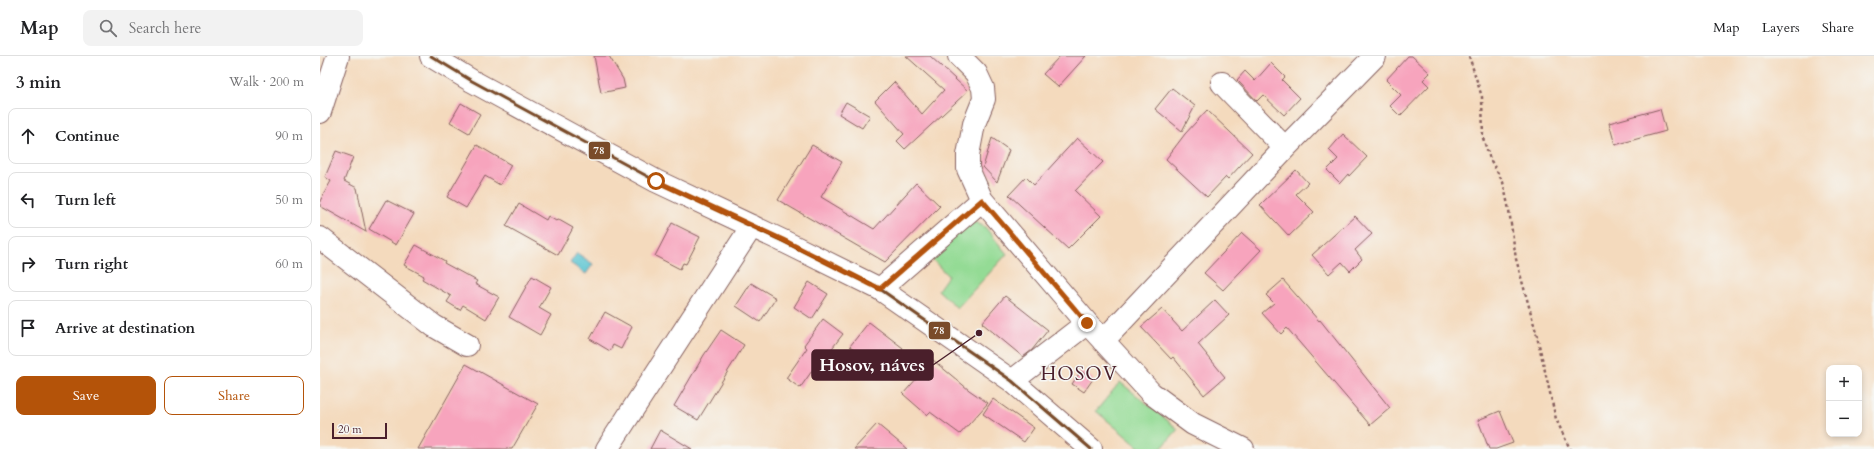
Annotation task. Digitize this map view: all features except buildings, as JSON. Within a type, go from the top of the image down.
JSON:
[{"type":"street","points":[[320,112],[338,56]]},
{"type":"street","points":[[431,56],[472,81],[656,181],[880,289],[1012,381],[1091,449]]},
{"type":"street","points":[[959,56],[976,73],[983,88],[984,99],[974,124],[968,154],[968,170],[982,200],[1087,323],[1151,393],[1193,424],[1243,449]]},
{"type":"street","points":[[1103,341],[1285,148],[1375,56]]},
{"type":"street","points":[[1222,83],[1285,148]]},
{"type":"street","points":[[880,289],[982,200]]},
{"type":"street","points":[[608,449],[752,226]]},
{"type":"street","points":[[320,238],[434,326],[467,345]]},
{"type":"street","points":[[1012,381],[1087,323]]},
{"type":"path","points":[[1469,56],[1482,97],[1483,138],[1490,159],[1503,182],[1510,210],[1516,259],[1536,332],[1556,420],[1570,449]]},
{"type":"green space","points":[[975,222],[985,227],[1007,254],[957,308],[938,290],[948,276],[931,258],[960,229]]},
{"type":"green space","points":[[1120,382],[1178,429],[1161,449],[1141,449],[1096,411]]},
{"type":"water","points":[[577,253],[593,264],[586,274],[570,263]]},
{"type":"transit line","name":"78","points":[[431,56],[472,81],[656,181],[880,289],[1012,381],[1091,449]]},
{"type":"place","name":"Hosov, náves","points":[[979,333]]},
{"type":"district","name":"HOSOV","points":[[1079,374]]},
{"type":"route","points":[[656,181],[783,240],[880,289],[982,200],[1087,323]]}]
